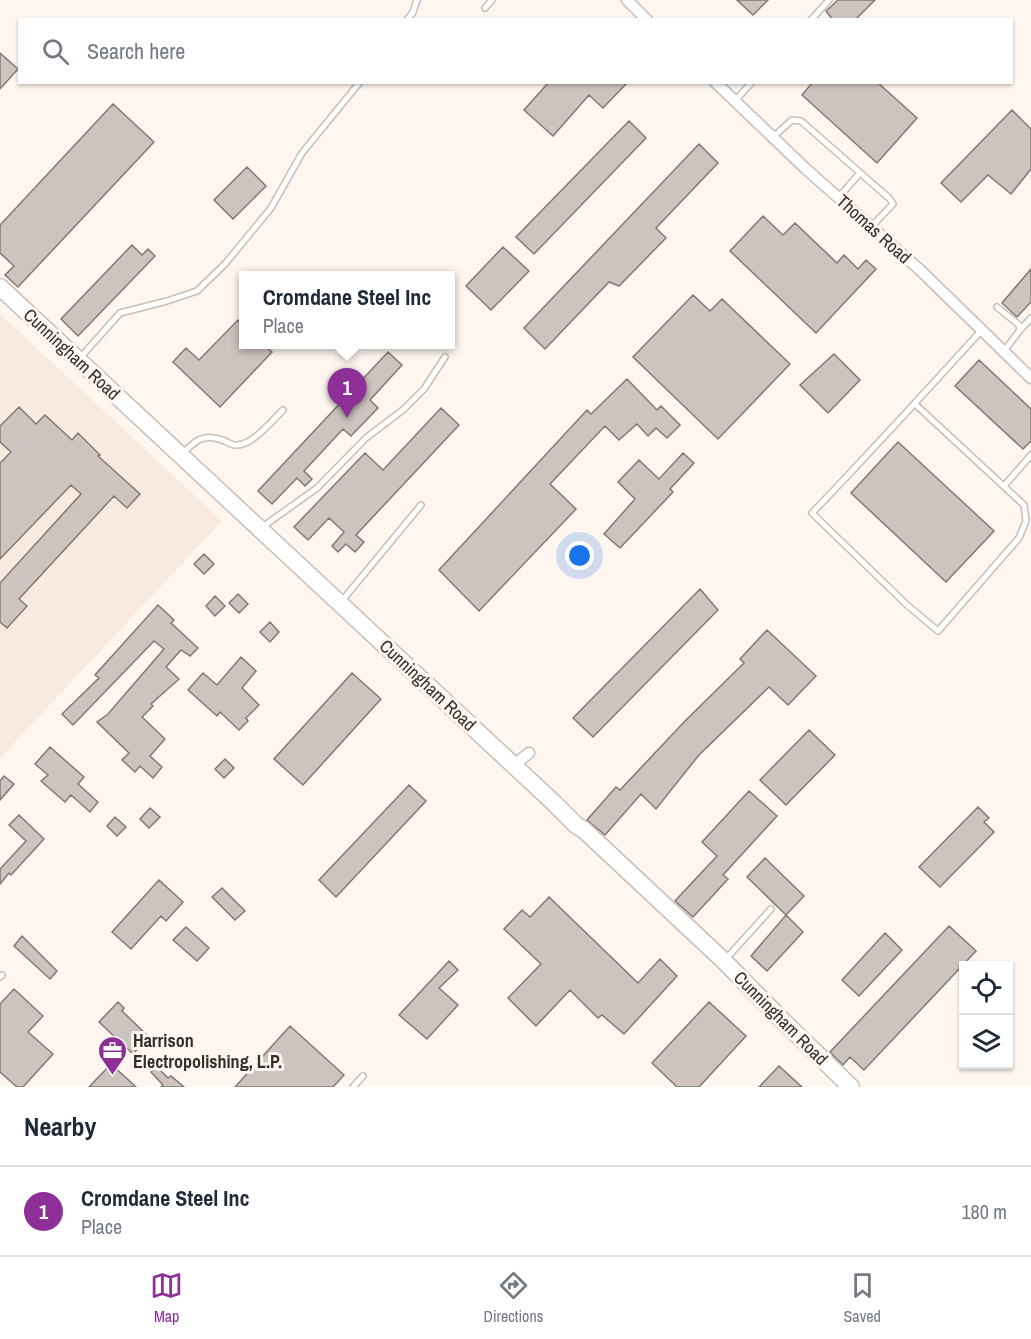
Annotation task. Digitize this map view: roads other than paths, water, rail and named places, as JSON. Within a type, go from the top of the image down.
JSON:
[{"type":"street","points":[[627,0],[645,18]]},
{"type":"street","name":"Thomas Road","points":[[717,84],[838,198],[920,270],[1031,378]]},
{"type":"street","name":"Cunningham Road","points":[[0,287],[724,961],[851,1087]]},
{"type":"street","points":[[514,765],[529,753]]},
{"type":"lane","points":[[408,18],[417,0]]},
{"type":"lane","points":[[485,8],[492,0]]},
{"type":"lane","points":[[813,18],[830,0]]},
{"type":"lane","points":[[78,359],[120,313],[196,291],[225,264],[271,208],[302,153],[358,84]]},
{"type":"lane","points":[[735,101],[750,84]]},
{"type":"lane","points":[[773,137],[792,120],[801,121],[860,173],[893,204],[871,227]]},
{"type":"lane","points":[[838,198],[860,173]]},
{"type":"lane","points":[[998,307],[1019,325],[1020,330]]},
{"type":"lane","points":[[1004,351],[1031,318]]},
{"type":"lane","points":[[915,404],[1024,505],[1026,521],[1019,538],[938,631],[907,605],[812,513],[982,330]]},
{"type":"lane","points":[[260,529],[317,489],[366,438],[404,409],[423,389],[445,357]]},
{"type":"lane","points":[[181,455],[201,437],[210,436],[234,445],[250,441],[283,410]]},
{"type":"lane","points":[[1004,486],[1031,455]]},
{"type":"lane","points":[[340,604],[421,505]]},
{"type":"lane","points":[[724,961],[771,909]]},
{"type":"lane","points":[[353,1087],[363,1076]]},
{"type":"place","name":"Cromdane Steel Inc","points":[[347,418]]},
{"type":"place","name":"Harrison Electropolishing, L.P.","points":[[112,1076]]}]
